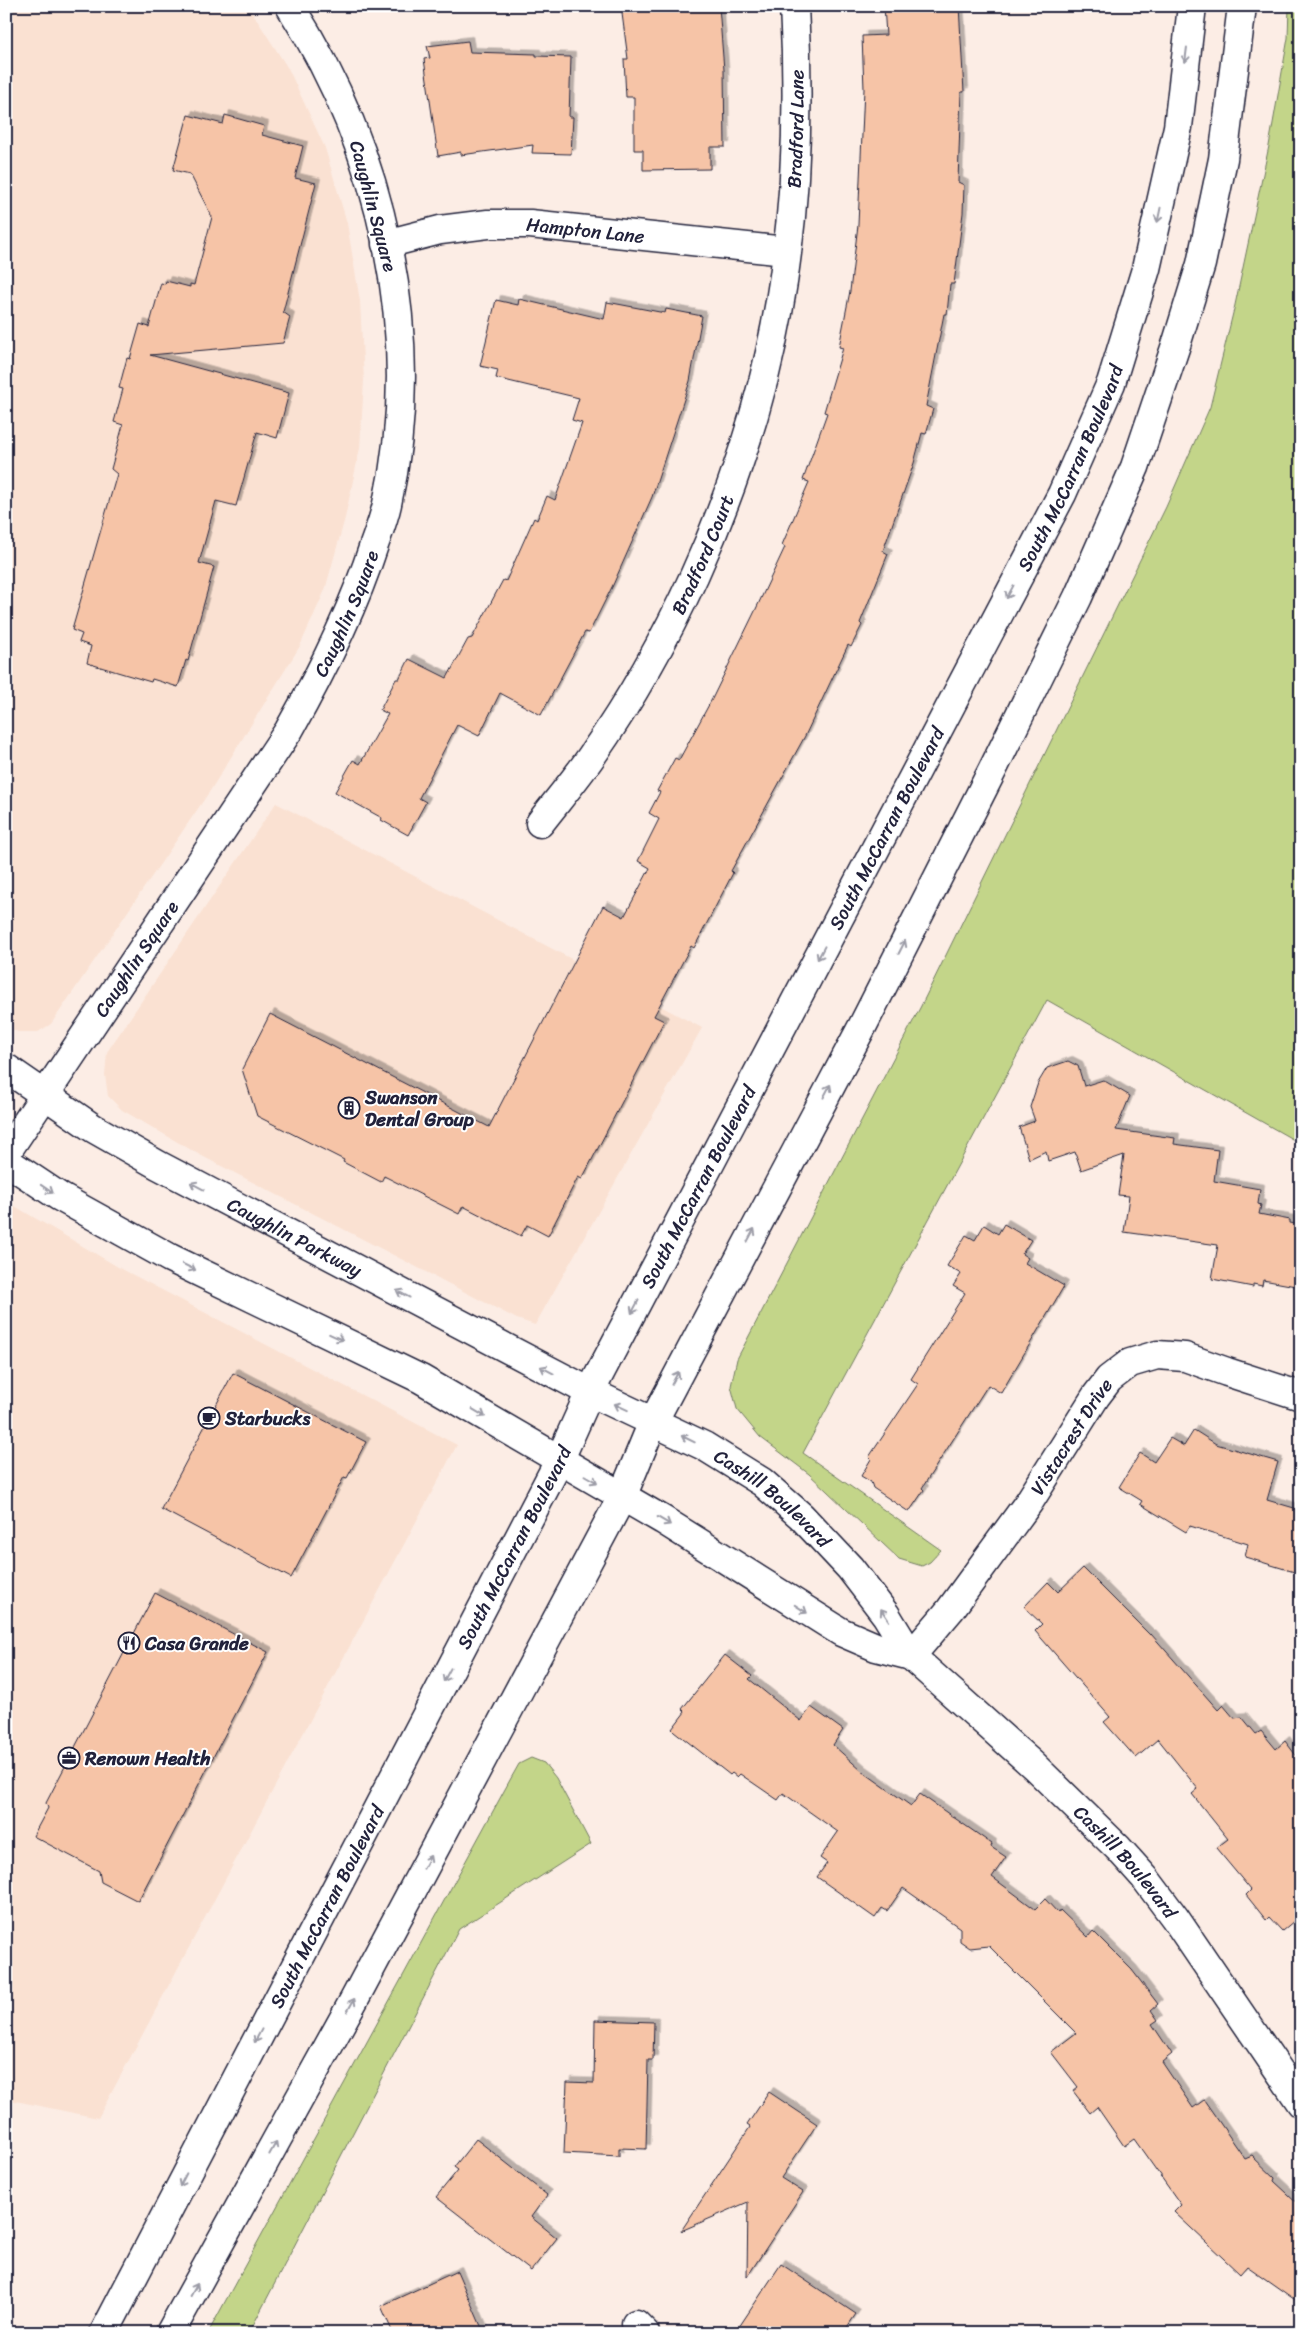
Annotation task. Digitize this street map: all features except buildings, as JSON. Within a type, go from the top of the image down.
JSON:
[{"type":"street","name":"Caughlin Square","points":[[6,1153],[289,730],[323,670],[359,591],[387,505],[398,428],[401,368],[396,295],[386,244],[368,174],[346,111],[314,43],[290,6]]},
{"type":"street","name":"Bradford Lane","points":[[786,251],[796,104],[794,6]]},
{"type":"street","name":"South McCarran Boulevard","points":[[104,2333],[560,1461],[590,1392],[1062,494],[1111,383],[1146,269],[1178,127],[1192,6]]},
{"type":"street","points":[[170,2333],[355,1998],[622,1497],[653,1422],[863,1025],[1078,597],[1135,467],[1201,264],[1223,159],[1242,6]]},
{"type":"street","name":"Hampton Lane","points":[[386,244],[440,230],[488,224],[530,224],[786,251]]},
{"type":"street","name":"Bradford Court","points":[[540,823],[596,750],[639,681],[686,593],[716,524],[749,429],[764,378],[777,314],[786,251]]},
{"type":"street","name":"Caughlin Parkway","points":[[6,1068],[93,1128],[158,1165],[590,1392]]},
{"type":"street","points":[[6,1161],[60,1198],[170,1258],[420,1378],[560,1461]]},
{"type":"street","name":"Vistacrest Drive","points":[[911,1656],[950,1610],[1029,1502],[1096,1396],[1109,1379],[1130,1364],[1157,1355],[1185,1357],[1301,1396]]},
{"type":"street","name":"Cashill Boulevard","points":[[590,1392],[704,1446],[762,1482],[801,1516],[850,1568],[886,1615],[911,1656],[1034,1766],[1118,1848],[1145,1878],[1301,2103]]},
{"type":"street","name":"Cashill Boulevard","points":[[560,1461],[740,1567],[801,1609],[840,1632],[876,1647],[911,1656]]},
{"type":"shaded area","points":[[6,6],[248,6],[289,70],[325,148],[347,223],[360,301],[364,381],[360,448],[345,518],[325,590],[300,646],[210,791],[51,1024],[38,1032],[18,1032],[6,1027]]},
{"type":"shaded area","points":[[276,803],[702,1028],[535,1325],[517,1319],[200,1155],[122,1110],[108,1096],[105,1075],[107,1052]]},
{"type":"shaded area","points":[[6,1201],[118,1267],[457,1445],[98,2118],[6,2099]]},
{"type":"green space","points":[[1289,6],[1301,6],[1301,1144],[1047,1000],[803,1453],[941,1550],[930,1562],[922,1566],[899,1559],[809,1474],[760,1437],[737,1409],[731,1386],[737,1359],[921,1006],[1166,507],[1210,407],[1235,305],[1269,146],[1288,38]]},
{"type":"green space","points":[[531,1758],[544,1763],[556,1778],[591,1844],[459,1929],[249,2333],[208,2333],[510,1780],[519,1764]]},
{"type":"place","name":"Swanson Dental Group","points":[[349,1108]]},
{"type":"place","name":"Starbucks","points":[[209,1418]]},
{"type":"place","name":"Casa Grande","points":[[129,1643]]},
{"type":"place","name":"Renown Health","points":[[69,1758]]}]
